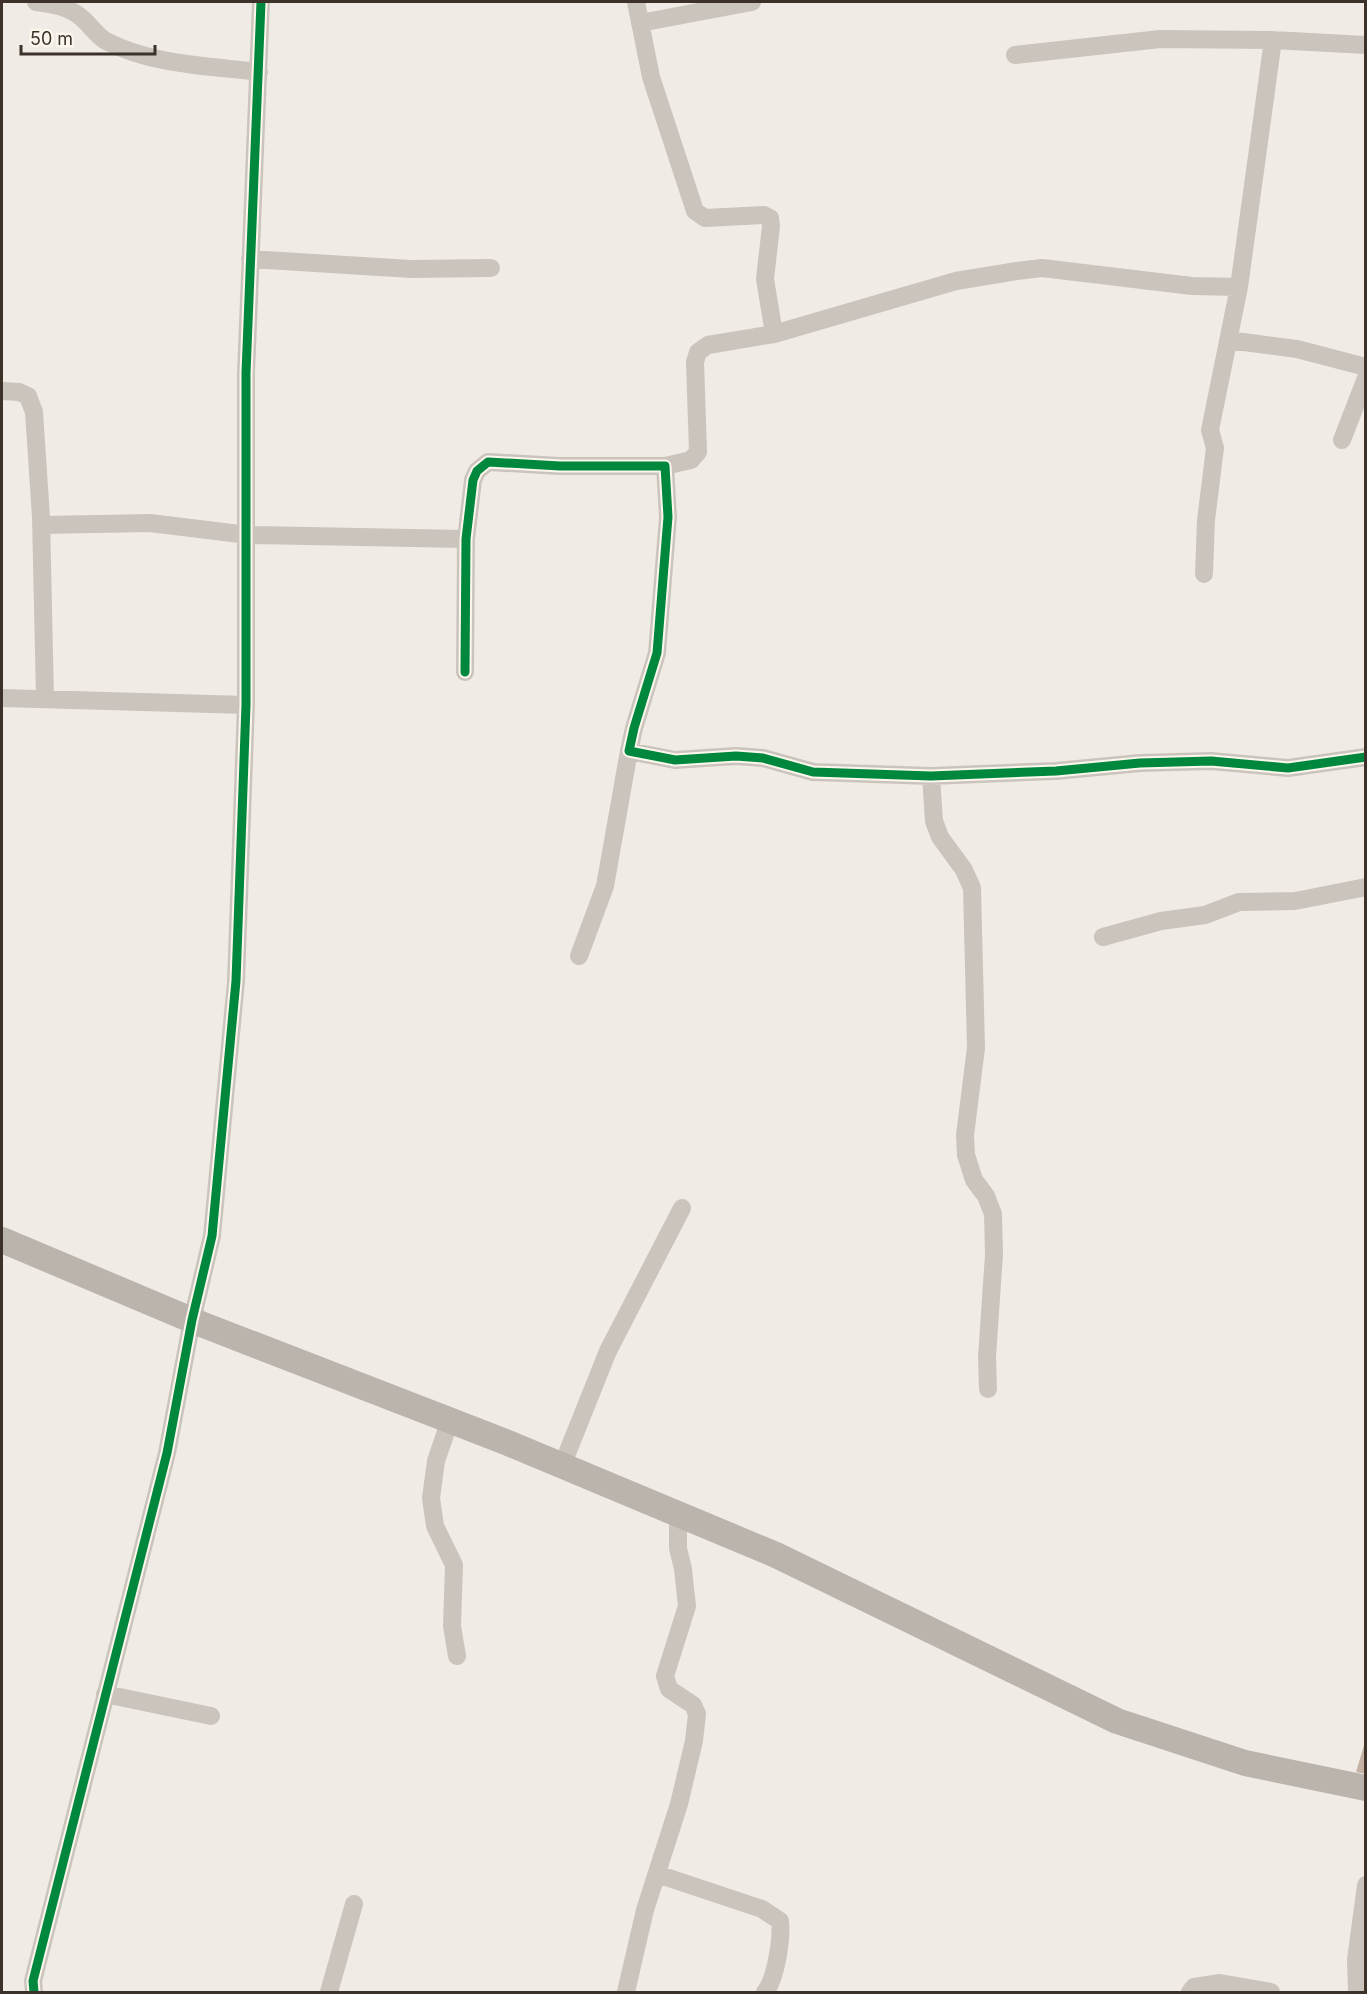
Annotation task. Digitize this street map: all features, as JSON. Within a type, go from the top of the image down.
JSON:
[{"type":"main road","points":[[2,1240],[192,1320],[450,1420],[776,1556],[1117,1721],[1245,1762],[1365,1788]]},
{"type":"street","points":[[36,2],[60,6],[74,12],[104,40],[129,50],[169,61],[259,72]]},
{"type":"street","points":[[34,1992],[33,1981],[166,1453],[192,1320],[212,1236],[236,981],[246,705],[248,535],[246,373],[261,2]]},
{"type":"street","points":[[636,2],[651,77],[695,211],[705,218],[764,215],[770,218],[765,279],[774,334]]},
{"type":"street","points":[[640,23],[752,2]]},
{"type":"street","points":[[1015,55],[1160,39],[1273,40],[1365,45]]},
{"type":"street","points":[[1204,574],[1206,520],[1215,448],[1210,430],[1239,286],[1273,40]]},
{"type":"street","points":[[250,259],[411,269],[491,268]]},
{"type":"street","points":[[465,672],[466,539],[473,480],[477,471],[488,462],[560,466],[665,466],[691,460],[698,452],[695,362],[698,352],[708,345],[774,334],[947,283],[1042,268],[1192,286],[1239,286]]},
{"type":"street","points":[[1228,340],[1297,350],[1365,367]]},
{"type":"street","points":[[1342,440],[1364,388]]},
{"type":"street","points":[[2,391],[19,392],[31,400],[34,412],[42,525],[45,699]]},
{"type":"street","points":[[579,956],[605,886],[634,728],[657,653],[668,517],[665,466]]},
{"type":"street","points":[[42,525],[150,523],[248,535],[466,539]]},
{"type":"street","points":[[2,698],[246,705]]},
{"type":"street","points":[[630,751],[675,760],[736,756],[763,758],[813,772],[931,776],[1056,771],[1176,762],[1243,762],[1288,768],[1365,757]]},
{"type":"street","points":[[931,776],[934,821],[940,837],[964,870],[972,888],[976,1048],[965,1134],[966,1155],[974,1180],[986,1196],[993,1214],[994,1254],[987,1357],[988,1389]]},
{"type":"street","points":[[1102,937],[1161,921],[1205,915],[1239,902],[1295,900],[1365,887]]},
{"type":"street","points":[[562,1466],[608,1351],[682,1208]]},
{"type":"street","points":[[450,1420],[436,1461],[431,1498],[435,1526],[454,1565],[452,1626],[457,1656]]},
{"type":"street","points":[[626,1992],[645,1910],[679,1804],[694,1741],[697,1714],[693,1705],[669,1689],[665,1676],[687,1605],[686,1587],[678,1548],[678,1516]]},
{"type":"street","points":[[105,1694],[211,1716]]},
{"type":"street","points":[[657,1874],[762,1909],[780,1921],[782,1934],[772,1984],[765,1992]]},
{"type":"street","points":[[1357,1992],[1356,1960],[1365,1885]]},
{"type":"street","points":[[328,1992],[354,1904]]},
{"type":"street","points":[[1190,1992],[1194,1987],[1220,1983],[1271,1992]]},
{"type":"building","points":[[1366,1742],[1366,1774],[1356,1772]]},
{"type":"cycle path","points":[[34,1992],[33,1981],[167,1453],[192,1320],[212,1236],[236,981],[246,705],[246,373],[261,2]]},
{"type":"cycle path","points":[[465,672],[466,539],[473,480],[477,471],[488,462],[560,466],[665,466],[668,517],[657,653],[629,751],[675,760],[736,756],[763,758],[813,772],[931,776],[1056,771],[1140,763],[1211,761],[1288,768],[1366,757]]}]
